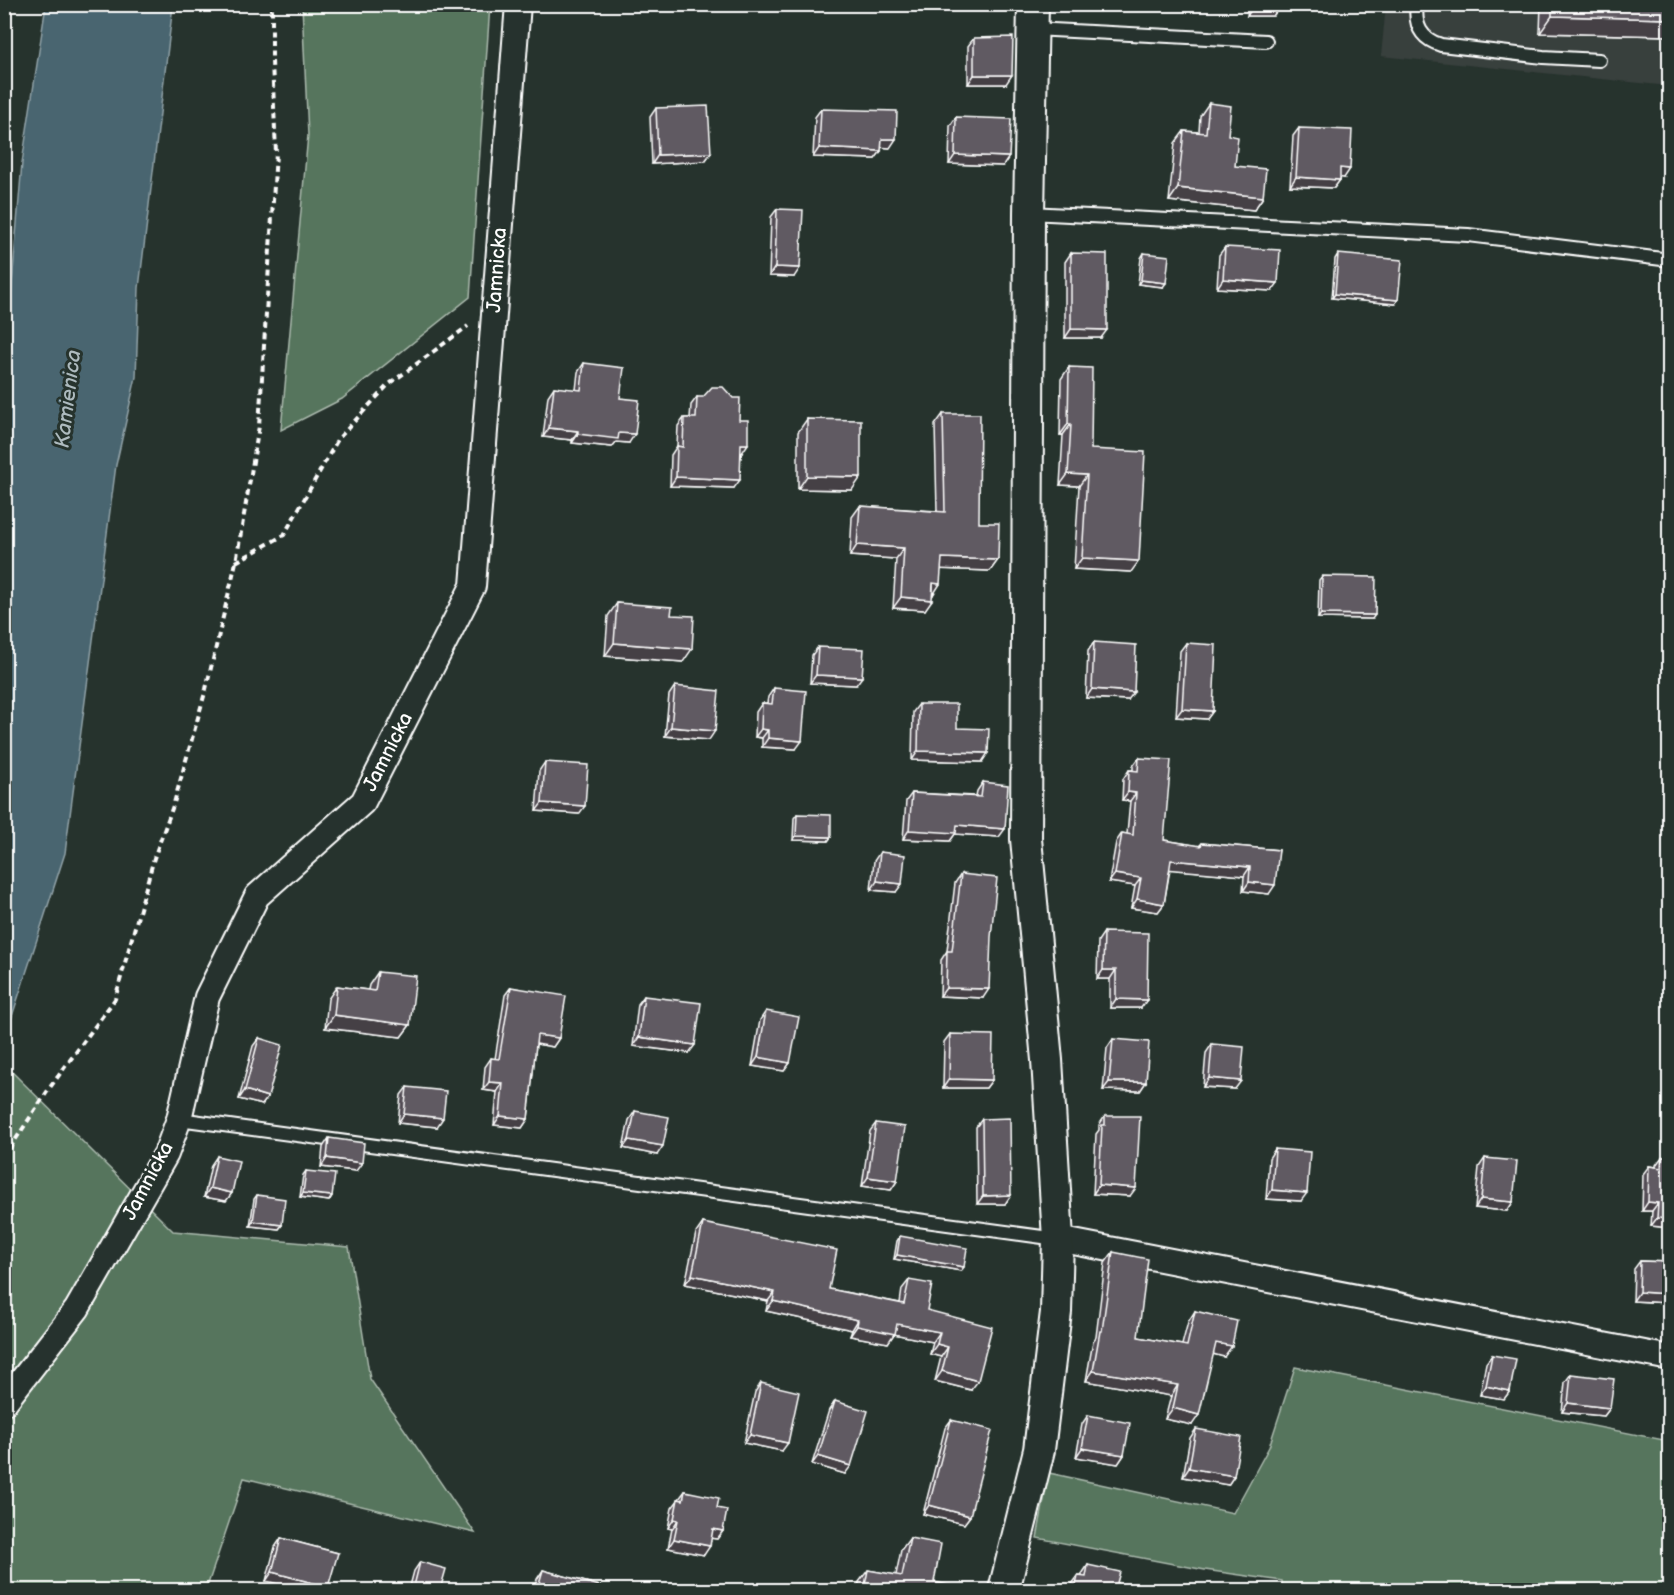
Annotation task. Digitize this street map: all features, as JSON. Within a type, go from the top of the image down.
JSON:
[{"type":"street","name":"Jamnicka","points":[[4,1403],[77,1309],[166,1154],[179,1119],[207,997],[257,896],[363,802],[473,586],[518,4]]},
{"type":"street","points":[[1004,1590],[1039,1450],[1056,1312],[1059,1239],[1047,1060],[1026,839],[1029,213],[1033,17]]},
{"type":"street","points":[[1059,1239],[1670,1358]]},
{"type":"lane","points":[[1417,4],[1416,22],[1420,31],[1426,39],[1441,45],[1543,57],[1599,60]]},
{"type":"lane","points":[[1033,17],[1266,41]]},
{"type":"lane","points":[[1029,213],[1468,235],[1670,260]]},
{"type":"lane","points":[[179,1119],[1059,1239]]},
{"type":"path","points":[[4,1157],[51,1086],[115,999],[154,858],[174,803],[203,700],[236,562],[259,426],[276,153],[272,4]]},
{"type":"path","points":[[236,562],[284,535],[338,440],[388,386],[494,306]]},
{"type":"shaded area","points":[[1386,5],[1669,5],[1669,86],[1381,56]]},
{"type":"green space","points":[[302,5],[490,5],[470,297],[342,399],[281,430],[308,135]]},
{"type":"green space","points":[[4,1064],[173,1231],[349,1247],[370,1379],[475,1533],[244,1478],[206,1590],[5,1590]]},
{"type":"green space","points":[[1295,1367],[1669,1441],[1669,1590],[1283,1590],[1282,1581],[1205,1570],[1037,1538],[1049,1473],[1233,1513],[1269,1447]]},
{"type":"water","name":"Kamienica","points":[[46,5],[173,5],[139,288],[136,377],[116,465],[65,853],[5,1038],[4,381],[22,163]]},
{"type":"building","points":[[1253,4],[1279,4],[1279,8],[1253,7]]},
{"type":"building","points":[[1552,4],[1670,4],[1670,19],[1552,16]]},
{"type":"building","points":[[1013,37],[1012,75],[974,75],[974,38]]},
{"type":"building","points":[[1209,103],[1231,106],[1228,135],[1238,137],[1235,166],[1266,169],[1263,197],[1178,188],[1184,131],[1206,133]]},
{"type":"building","points":[[708,106],[711,153],[658,155],[656,108]]},
{"type":"building","points":[[821,109],[897,111],[896,139],[882,139],[881,151],[819,148]]},
{"type":"building","points":[[956,117],[1011,119],[1009,157],[955,155]]},
{"type":"building","points":[[1299,128],[1352,130],[1350,169],[1340,168],[1340,180],[1296,177]]},
{"type":"building","points":[[777,209],[803,210],[800,268],[775,267]]},
{"type":"building","points":[[1225,247],[1280,250],[1278,283],[1223,279]]},
{"type":"building","points":[[1071,253],[1107,254],[1107,330],[1071,329]]},
{"type":"building","points":[[1144,253],[1169,256],[1166,283],[1141,280]]},
{"type":"building","points":[[1338,254],[1402,260],[1398,300],[1335,294]]},
{"type":"building","points":[[584,363],[624,368],[620,398],[639,400],[635,434],[619,433],[618,439],[549,428],[554,387],[581,390]]},
{"type":"building","points":[[1069,367],[1092,368],[1091,449],[1145,452],[1139,561],[1082,558],[1087,475],[1068,474],[1071,424],[1068,424]]},
{"type":"building","points":[[712,387],[723,387],[733,398],[740,398],[739,420],[748,420],[748,444],[741,444],[740,480],[676,477],[677,446],[683,447],[684,418],[696,418],[697,397],[703,397]]},
{"type":"building","points":[[943,414],[980,414],[979,523],[999,523],[998,560],[942,558],[940,584],[933,583],[932,600],[901,597],[904,548],[857,545],[860,506],[945,512]]},
{"type":"building","points":[[807,419],[861,420],[861,477],[807,476]]},
{"type":"building","points":[[1322,576],[1376,577],[1375,615],[1321,614]]},
{"type":"building","points":[[617,603],[672,607],[671,615],[694,616],[692,649],[614,643]]},
{"type":"building","points":[[1094,642],[1136,645],[1134,692],[1092,689]]},
{"type":"building","points":[[1186,643],[1216,645],[1213,711],[1182,709]]},
{"type":"building","points":[[818,647],[864,649],[862,677],[816,675]]},
{"type":"building","points":[[675,686],[719,691],[715,731],[671,727]]},
{"type":"building","points":[[774,688],[806,691],[802,741],[768,738],[768,730],[761,729],[762,703],[772,704]]},
{"type":"building","points":[[919,704],[957,704],[957,728],[989,729],[988,753],[918,751]]},
{"type":"building","points":[[1139,758],[1171,760],[1164,840],[1201,846],[1202,843],[1279,850],[1275,885],[1249,882],[1250,867],[1171,860],[1164,904],[1137,899],[1141,878],[1115,874],[1122,833],[1133,835],[1136,793],[1128,792],[1129,770],[1138,771]]},
{"type":"building","points":[[545,762],[588,765],[585,806],[542,803]]},
{"type":"building","points":[[983,782],[1008,785],[1005,829],[957,825],[956,833],[909,830],[912,793],[981,797]]},
{"type":"building","points":[[797,814],[831,815],[831,837],[796,836]]},
{"type":"building","points":[[880,852],[905,855],[902,884],[877,881]]},
{"type":"building","points":[[961,874],[997,878],[989,989],[946,988],[947,951],[952,951]]},
{"type":"building","points":[[1104,932],[1148,933],[1147,1000],[1116,999],[1116,970],[1103,970]]},
{"type":"building","points":[[378,972],[416,976],[410,1025],[334,1015],[337,986],[375,991]]},
{"type":"building","points":[[511,987],[566,996],[559,1038],[537,1035],[528,1119],[500,1116],[503,1083],[489,1082],[491,1058],[499,1059]]},
{"type":"building","points":[[644,996],[701,1003],[695,1045],[639,1037]]},
{"type":"building","points":[[766,1011],[799,1017],[790,1063],[758,1057]]},
{"type":"building","points":[[950,1034],[993,1035],[992,1080],[949,1079]]},
{"type":"building","points":[[259,1038],[282,1045],[268,1097],[245,1090]]},
{"type":"building","points":[[1113,1039],[1149,1042],[1146,1082],[1109,1082]]},
{"type":"building","points":[[1212,1044],[1244,1047],[1241,1081],[1209,1078]]},
{"type":"building","points":[[407,1087],[446,1091],[443,1118],[404,1114]]},
{"type":"building","points":[[635,1111],[669,1117],[663,1146],[629,1140]]},
{"type":"building","points":[[1105,1116],[1140,1116],[1136,1188],[1099,1185],[1102,1125],[1105,1125]]},
{"type":"building","points":[[1010,1118],[1011,1195],[983,1196],[982,1119]]},
{"type":"building","points":[[876,1123],[905,1127],[897,1181],[868,1177]]},
{"type":"building","points":[[329,1138],[364,1143],[362,1163],[327,1158]]},
{"type":"building","points":[[1275,1149],[1310,1152],[1307,1193],[1272,1190]]},
{"type":"building","points":[[217,1156],[239,1161],[232,1193],[210,1188]]},
{"type":"building","points":[[1662,1157],[1670,1157],[1670,1219],[1657,1218],[1658,1203],[1648,1202],[1649,1166],[1661,1168]]},
{"type":"building","points":[[1485,1158],[1517,1161],[1513,1202],[1481,1199]]},
{"type":"building","points":[[306,1171],[335,1174],[332,1196],[303,1193]]},
{"type":"building","points":[[257,1195],[285,1199],[282,1225],[253,1221]]},
{"type":"building","points":[[703,1223],[837,1250],[829,1289],[904,1304],[909,1280],[932,1284],[927,1310],[992,1327],[978,1381],[942,1371],[948,1347],[937,1344],[940,1332],[897,1324],[895,1334],[857,1326],[858,1320],[773,1301],[775,1292],[692,1275]]},
{"type":"building","points":[[900,1236],[967,1248],[964,1267],[897,1255]]},
{"type":"building","points":[[1113,1252],[1148,1259],[1138,1337],[1187,1346],[1195,1311],[1237,1321],[1232,1346],[1216,1343],[1199,1415],[1173,1408],[1178,1385],[1093,1371],[1100,1331],[1102,1331]]},
{"type":"building","points":[[1640,1261],[1670,1262],[1670,1294],[1639,1292]]},
{"type":"building","points":[[1492,1355],[1516,1359],[1510,1391],[1486,1386]]},
{"type":"building","points":[[1571,1374],[1614,1379],[1610,1408],[1568,1403]]},
{"type":"building","points":[[761,1383],[799,1392],[788,1443],[750,1435]]},
{"type":"building","points":[[835,1401],[868,1411],[851,1466],[818,1456]]},
{"type":"building","points":[[1088,1415],[1130,1423],[1124,1455],[1082,1448]]},
{"type":"building","points":[[951,1420],[992,1430],[970,1516],[929,1505]]},
{"type":"building","points":[[1196,1429],[1241,1437],[1234,1476],[1189,1468]]},
{"type":"building","points":[[685,1491],[719,1498],[717,1508],[727,1510],[723,1531],[713,1529],[710,1546],[674,1539],[678,1520],[674,1519],[678,1499],[683,1500]]},
{"type":"building","points":[[281,1538],[338,1553],[328,1587],[272,1572]]},
{"type":"building","points":[[910,1538],[941,1544],[934,1582],[959,1587],[959,1590],[864,1590],[868,1570],[902,1576]]},
{"type":"building","points":[[420,1562],[446,1569],[440,1590],[413,1590]]},
{"type":"building","points":[[1088,1565],[1120,1572],[1115,1590],[1075,1590],[1078,1576],[1086,1577]]},
{"type":"building","points":[[543,1570],[614,1590],[537,1590]]}]
